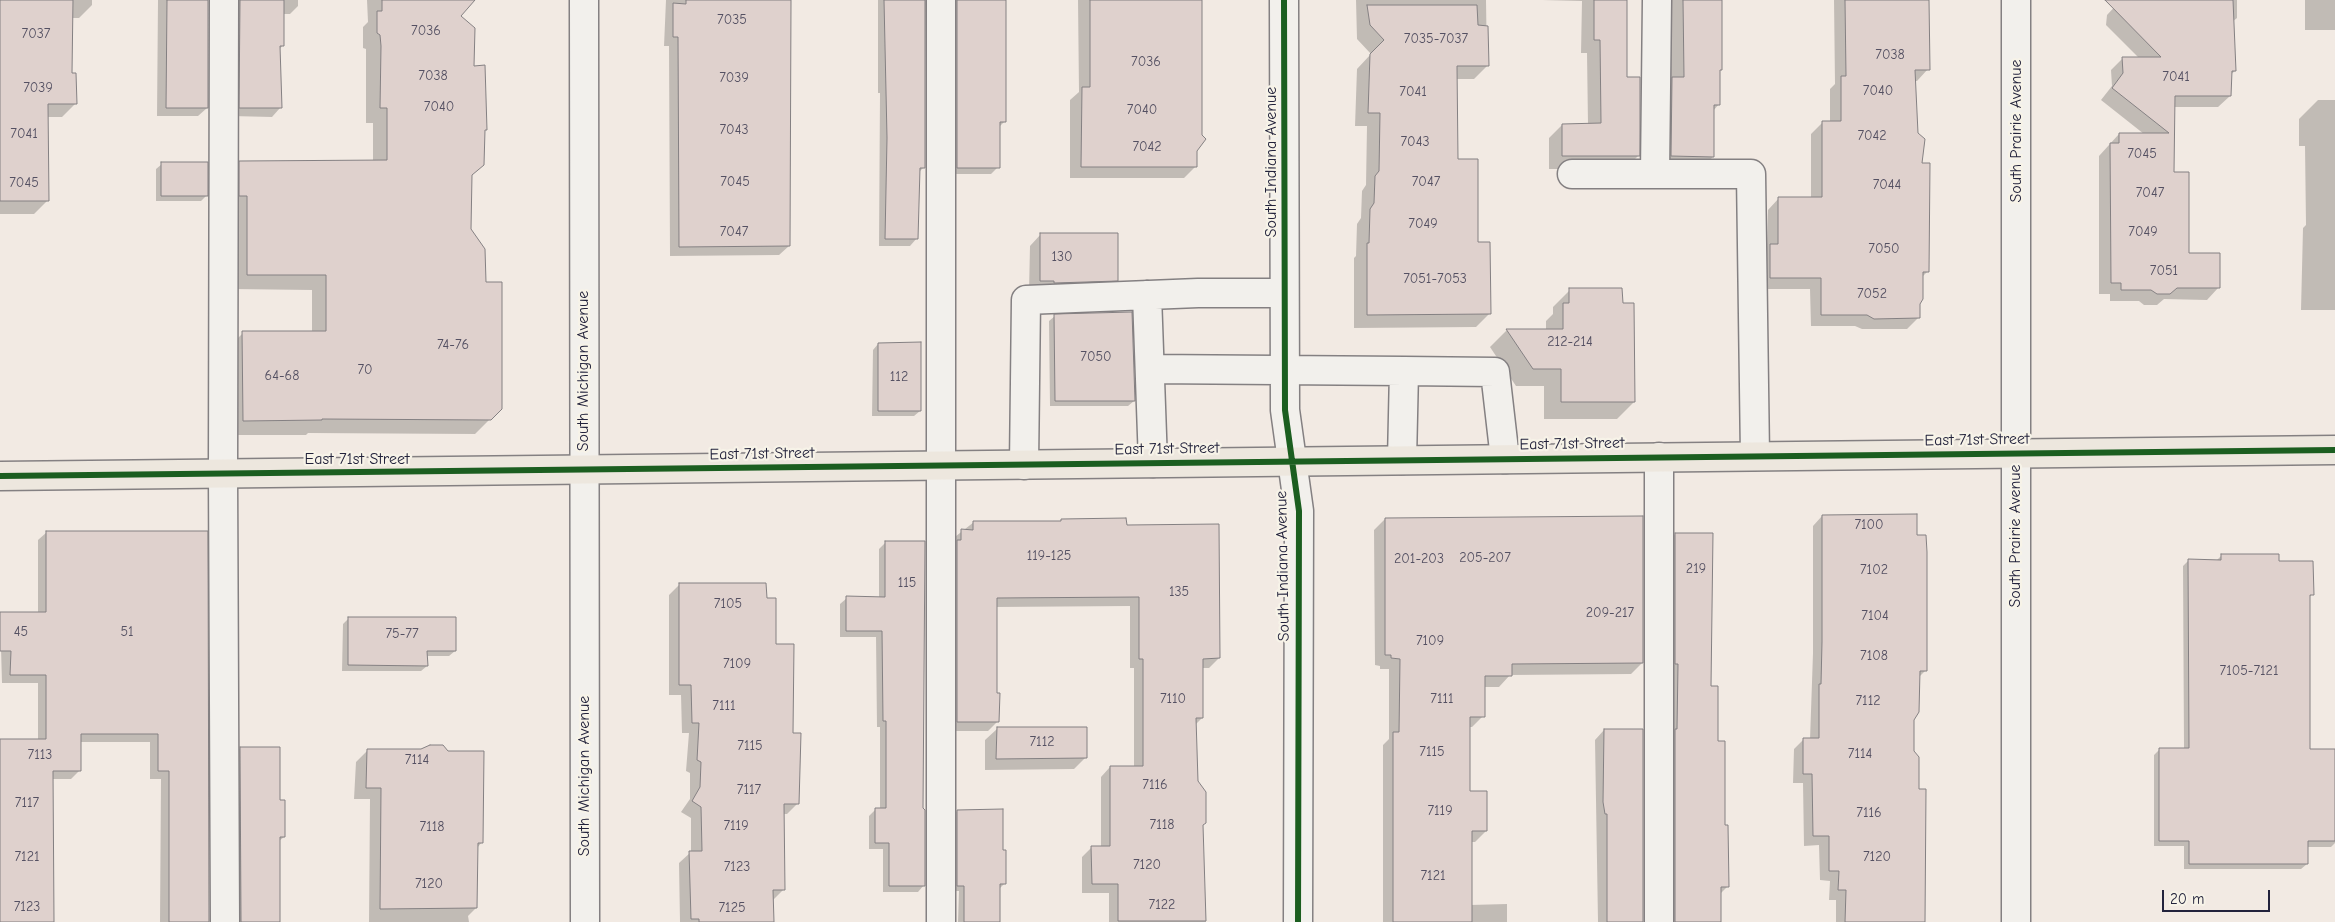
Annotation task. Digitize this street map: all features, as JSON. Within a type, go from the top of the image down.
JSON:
[{"type":"main road","name":"East 71st Street","points":[[0,476],[2335,450]]},
{"type":"street","points":[[224,0],[222,474],[225,922]]},
{"type":"street","name":"South Michigan Avenue","points":[[584,0],[584,922]]},
{"type":"street","points":[[941,0],[941,922]]},
{"type":"street","name":"South Indiana Avenue","points":[[1284,0],[1285,410],[1299,511],[1298,922]]},
{"type":"street","points":[[1655,174],[1657,0]]},
{"type":"street","name":"South Prairie Avenue","points":[[2016,0],[2016,922]]},
{"type":"street","points":[[1572,174],[1751,174],[1755,456]]},
{"type":"street","points":[[1024,465],[1026,300],[1147,295],[1284,293]]},
{"type":"street","points":[[1147,295],[1153,463]]},
{"type":"street","points":[[1150,369],[1496,372],[1505,459]]},
{"type":"street","points":[[1402,460],[1404,371]]},
{"type":"street","points":[[1659,457],[1659,922]]},
{"type":"building","points":[[0,0],[73,0],[72,73],[76,73],[77,104],[48,104],[49,201],[0,201]]},
{"type":"building","points":[[167,0],[208,0],[208,108],[166,108]]},
{"type":"building","points":[[240,0],[284,0],[284,46],[280,46],[282,108],[239,108]]},
{"type":"building","points":[[382,0],[475,0],[461,16],[475,28],[474,66],[485,65],[487,130],[485,130],[484,165],[472,175],[471,229],[485,249],[486,282],[502,282],[502,409],[491,420],[322,419],[243,421],[242,331],[326,331],[326,275],[247,275],[247,196],[239,196],[239,161],[387,160],[387,108],[380,108],[381,46],[380,35],[377,33],[377,11],[382,11]]},
{"type":"building","points":[[686,0],[791,0],[790,246],[679,247],[678,37],[673,37],[673,3],[686,4]]},
{"type":"building","points":[[884,0],[925,0],[925,168],[920,168],[918,239],[885,239],[887,138]]},
{"type":"building","points":[[957,0],[1006,0],[1006,122],[1000,122],[1000,168],[957,168]]},
{"type":"building","points":[[1090,0],[1202,0],[1202,135],[1206,139],[1197,151],[1197,167],[1081,167],[1082,87],[1090,87]]},
{"type":"building","points":[[1594,0],[1627,0],[1627,77],[1640,77],[1640,156],[1562,156],[1562,124],[1601,123],[1600,40],[1594,40]]},
{"type":"building","points":[[1683,0],[1722,0],[1722,70],[1720,70],[1720,105],[1714,105],[1714,157],[1671,156],[1672,77],[1684,77]]},
{"type":"building","points":[[1845,0],[1929,0],[1930,70],[1915,70],[1918,133],[1925,139],[1922,163],[1930,163],[1929,272],[1923,272],[1923,299],[1920,304],[1920,318],[1874,319],[1867,315],[1821,315],[1821,278],[1770,278],[1770,244],[1778,244],[1778,197],[1822,197],[1822,121],[1841,121],[1841,76],[1846,76]]},
{"type":"building","points":[[2105,0],[2233,0],[2236,71],[2232,71],[2231,96],[2175,96],[2174,172],[2189,172],[2189,253],[2220,253],[2220,288],[2177,288],[2170,294],[2157,294],[2151,290],[2121,290],[2121,283],[2111,283],[2110,143],[2119,143],[2119,133],[2169,133],[2112,88],[2123,73],[2122,57],[2161,57]]},
{"type":"building","points":[[1367,5],[1477,5],[1478,25],[1488,26],[1489,66],[1457,66],[1458,159],[1478,159],[1478,242],[1490,242],[1491,314],[1367,315],[1367,243],[1369,243],[1370,209],[1374,203],[1375,176],[1379,171],[1380,113],[1368,113],[1370,54],[1384,40],[1370,25]]},
{"type":"building","points":[[161,162],[208,162],[208,196],[161,196]]},
{"type":"building","points":[[1040,233],[1118,233],[1118,281],[1054,283],[1054,281],[1040,281]]},
{"type":"building","points":[[1569,288],[1622,288],[1623,303],[1634,303],[1635,402],[1561,402],[1561,369],[1533,369],[1506,329],[1563,329],[1563,303],[1569,303]]},
{"type":"building","points":[[1132,312],[1135,401],[1055,401],[1054,314]]},
{"type":"building","points":[[921,342],[921,411],[878,411],[878,343]]},
{"type":"building","points":[[1917,514],[1917,535],[1926,535],[1927,552],[1927,671],[1920,671],[1919,712],[1914,720],[1914,751],[1919,757],[1919,789],[1926,789],[1925,922],[1845,922],[1846,890],[1838,890],[1839,871],[1829,871],[1829,836],[1813,836],[1812,774],[1803,774],[1803,738],[1819,738],[1819,684],[1821,684],[1822,642],[1822,515]]},
{"type":"building","points":[[1643,516],[1643,663],[1512,664],[1512,676],[1485,676],[1485,717],[1470,717],[1470,791],[1487,791],[1487,831],[1472,831],[1472,922],[1393,922],[1393,732],[1399,732],[1400,659],[1391,658],[1391,655],[1385,655],[1385,518]]},
{"type":"building","points":[[1126,518],[1127,525],[1219,524],[1220,658],[1203,659],[1203,718],[1196,718],[1198,781],[1206,792],[1206,823],[1203,825],[1206,921],[1118,921],[1118,884],[1092,884],[1091,846],[1110,846],[1110,766],[1143,766],[1143,659],[1139,659],[1139,597],[997,598],[997,693],[1000,693],[999,722],[957,722],[957,540],[961,540],[961,529],[973,530],[973,521],[1061,521],[1061,519]]},
{"type":"building","points":[[46,531],[208,531],[209,922],[169,922],[169,771],[158,771],[158,734],[81,734],[81,771],[53,771],[54,922],[0,922],[0,739],[46,739],[46,675],[10,675],[11,651],[0,651],[0,612],[46,612]]},
{"type":"building","points":[[1675,533],[1713,533],[1711,686],[1718,686],[1718,741],[1725,741],[1725,825],[1728,825],[1729,887],[1721,887],[1721,922],[1675,922],[1675,729],[1677,729],[1678,664],[1675,664]]},
{"type":"building","points":[[885,541],[925,541],[923,808],[925,810],[925,886],[889,886],[889,843],[875,843],[875,808],[886,808],[886,721],[883,721],[882,631],[846,631],[846,596],[885,597]]},
{"type":"building","points":[[2221,554],[2279,554],[2279,561],[2313,561],[2314,595],[2310,595],[2310,749],[2335,749],[2335,841],[2308,841],[2308,864],[2189,864],[2189,841],[2159,841],[2159,748],[2189,748],[2188,559],[2221,560]]},
{"type":"building","points":[[679,583],[766,583],[767,598],[776,598],[776,644],[794,644],[793,733],[801,733],[799,804],[784,804],[785,890],[773,890],[774,922],[699,922],[699,919],[691,919],[689,851],[702,851],[701,807],[692,801],[700,787],[701,762],[697,760],[699,723],[692,723],[691,685],[679,685]]},
{"type":"building","points":[[348,617],[456,617],[456,651],[427,651],[428,666],[348,665]]},
{"type":"building","points":[[997,727],[1087,727],[1087,758],[996,759]]},
{"type":"building","points":[[1604,729],[1643,729],[1643,922],[1607,922],[1607,814],[1605,814],[1603,802]]},
{"type":"building","points":[[430,745],[443,745],[448,751],[484,751],[483,843],[478,843],[477,908],[380,909],[381,788],[366,788],[367,749],[421,749]]},
{"type":"building","points":[[240,747],[280,747],[280,800],[285,800],[285,837],[280,837],[280,922],[241,922]]},
{"type":"building","points":[[1003,809],[1003,850],[1006,850],[1006,884],[1000,884],[1000,922],[964,922],[964,886],[957,886],[957,810]]},
{"type":"cycle path","points":[[1284,0],[1285,410],[1299,511],[1298,922]]},
{"type":"cycle path","points":[[0,476],[2335,450]]}]
